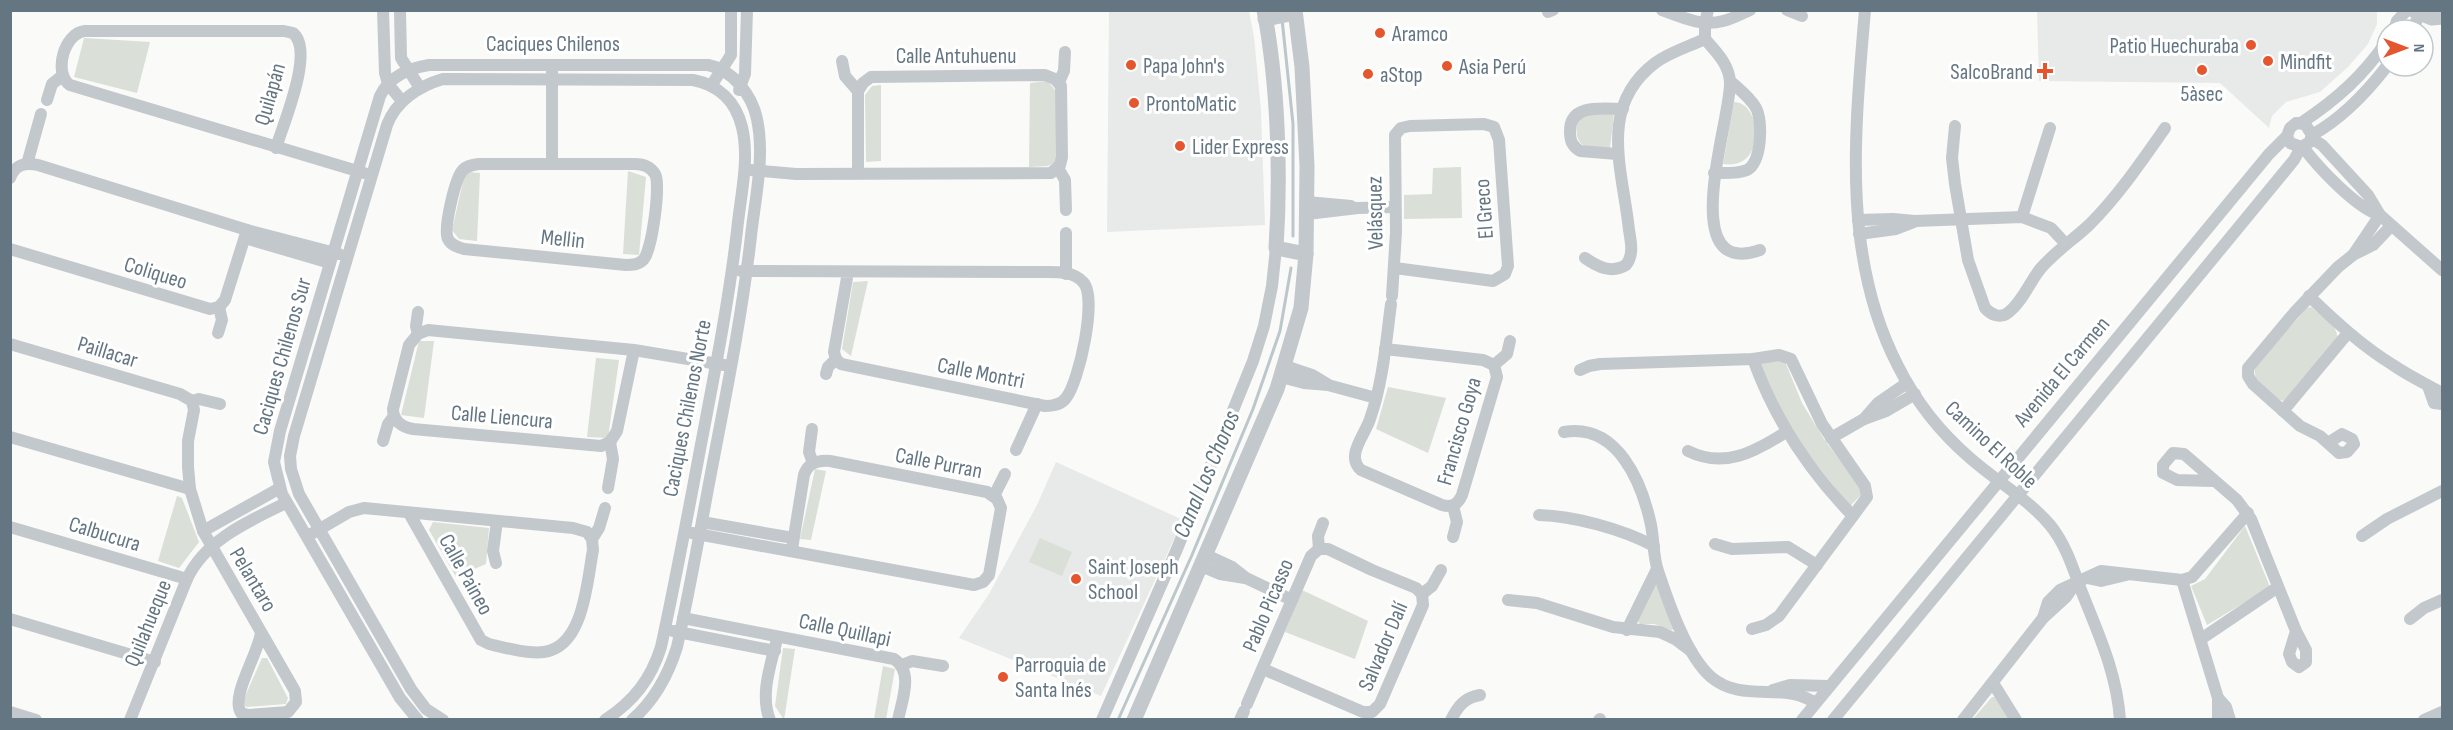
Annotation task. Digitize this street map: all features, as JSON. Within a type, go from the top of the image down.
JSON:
[{"type":"street","points":[[383,10],[384,66],[388,84],[402,102]]},
{"type":"street","points":[[400,10],[401,58],[420,88]]},
{"type":"street","points":[[711,86],[731,55],[731,10]]},
{"type":"street","points":[[731,101],[742,87],[746,63],[747,10]]},
{"type":"street","points":[[1662,10],[1722,22],[1750,10]]},
{"type":"street","points":[[1700,10],[1706,17],[1705,39],[1725,62],[1730,81],[1714,173],[1715,226],[1718,241],[1731,252],[1744,254],[1760,250]]},
{"type":"street","points":[[1786,10],[1802,16]]},
{"type":"street","name":"Camino El Roble","points":[[1865,10],[1855,124],[1858,220],[1877,314],[1889,346],[1911,388],[1939,427],[1955,444],[2045,520],[2056,534],[2082,579],[2111,667],[2117,690],[2120,720]]},
{"type":"street","points":[[1134,720],[1204,561],[1283,371],[1301,308],[1307,208],[1302,67],[1280,14]]},
{"type":"street","points":[[1102,720],[1181,539],[1253,361],[1264,326],[1272,286],[1276,248],[1276,135],[1280,14]]},
{"type":"street","name":"Quilapán","points":[[276,148],[302,58],[299,39],[289,31],[81,31],[73,34],[68,42],[61,69],[62,76],[67,83],[74,87],[276,148],[372,175]]},
{"type":"street","points":[[1585,258],[1602,268],[1614,270],[1622,267],[1630,259],[1628,217],[1617,153],[1618,131],[1623,109],[1633,87],[1648,70],[1664,58],[1705,39]]},
{"type":"street","points":[[744,170],[796,174],[1047,173],[1058,168],[1062,157],[1063,94],[1059,82],[1064,71],[1065,52]]},
{"type":"street","points":[[2307,142],[2290,143],[2287,136],[2290,128],[2326,107],[2348,89],[2375,59]]},
{"type":"street","points":[[842,61],[845,76],[858,91],[858,173]]},
{"type":"street","name":"Caciques Chilenos","points":[[388,84],[408,70],[436,64],[701,64],[723,70]]},
{"type":"street","points":[[552,64],[552,164]]},
{"type":"street","name":"Caciques Chilenos Norte","points":[[632,720],[660,689],[674,656],[732,366],[747,271],[759,171],[760,149],[757,119],[752,104],[742,87],[723,70]]},
{"type":"street","name":"Calle Antuhuenu","points":[[858,91],[867,79],[876,76],[1045,75],[1059,82]]},
{"type":"street","name":"Quilapán","points":[[46,100],[52,84],[62,76]]},
{"type":"street","name":"Caciques Chilenos","points":[[420,88],[434,81],[452,78],[688,79],[711,86],[731,101]]},
{"type":"street","name":"Avenida El Carmen","points":[[1833,720],[2307,142],[2354,102],[2376,78]]},
{"type":"street","points":[[1714,173],[1747,170],[1754,164],[1758,150],[1760,126],[1758,113],[1750,99],[1730,81]]},
{"type":"street","name":"Caciques Chilenos Sur","points":[[388,84],[380,96],[356,171],[280,431],[274,462],[286,503],[400,698],[418,720]]},
{"type":"street","name":"Caciques Chilenos Sur","points":[[420,88],[402,102],[389,118],[305,396],[290,456],[295,484],[317,530],[416,697],[426,709],[443,720]]},
{"type":"street","name":"Caciques Chilenos Norte","points":[[605,720],[627,704],[646,682],[657,659],[665,630],[717,364],[732,270],[744,170],[744,137],[731,101]]},
{"type":"street","points":[[1617,153],[1580,151],[1570,140],[1570,128],[1574,117],[1586,110],[1623,109]]},
{"type":"street","points":[[27,164],[41,114]]},
{"type":"street","points":[[2301,123],[2308,127],[2307,142],[2311,158],[2358,203],[2370,212],[2380,215],[2442,270]]},
{"type":"street","name":"El Greco","points":[[1395,268],[1493,281],[1502,278],[1508,266],[1499,140],[1496,129],[1484,124],[1410,126],[1398,131]]},
{"type":"street","points":[[1955,126],[1952,158],[1961,219],[1976,288],[1985,308],[1995,315],[2009,312],[2041,268],[2066,243],[2090,224],[2165,128]]},
{"type":"street","points":[[2022,217],[2050,128]]},
{"type":"street","name":"Velásquez","points":[[1354,460],[1376,398],[1392,300],[1395,268],[1394,143],[1398,131]]},
{"type":"street","name":"Avenida El Carmen","points":[[1802,720],[2269,154],[2287,136]]},
{"type":"street","points":[[10,178],[14,169],[27,164],[38,165],[246,234],[265,233],[331,258],[348,256]]},
{"type":"street","name":"Mellin","points":[[479,164],[552,164],[640,164],[652,170],[657,186],[650,246],[644,260],[634,265],[626,265],[464,249],[449,241],[447,225],[458,179],[466,168],[479,164]]},
{"type":"street","points":[[1058,168],[1065,180],[1066,210]]},
{"type":"street","points":[[1307,208],[1395,207]]},
{"type":"street","points":[[2353,255],[2380,215]]},
{"type":"street","points":[[1858,220],[1893,219],[1915,222],[2022,217],[2052,228],[2066,243]]},
{"type":"street","points":[[1859,234],[1896,230],[1915,222]]},
{"type":"street","points":[[2328,443],[2300,426],[2283,411],[2250,380],[2248,368],[2309,296],[2338,267],[2353,255],[2373,245],[2391,226]]},
{"type":"street","points":[[732,270],[1066,273],[1066,233]]},
{"type":"street","points":[[218,333],[222,320],[219,307],[227,296],[246,234]]},
{"type":"street","points":[[1276,248],[1306,254]]},
{"type":"street","name":"Coliqueo","points":[[10,249],[204,308],[219,307]]},
{"type":"street","points":[[826,374],[830,364],[836,359],[834,352],[848,272]]},
{"type":"street","name":"Calle Montri","points":[[836,359],[848,368],[1037,404],[1055,405],[1068,396],[1086,337],[1090,300],[1088,290],[1078,278],[1066,273]]},
{"type":"street","points":[[2309,296],[2348,333],[2393,365],[2442,393]]},
{"type":"street","points":[[418,312],[416,326],[418,334]]},
{"type":"street","points":[[383,441],[388,424],[394,416],[393,409],[409,345],[418,334],[433,330],[634,350],[732,366]]},
{"type":"street","points":[[2283,411],[2348,333]]},
{"type":"street","points":[[1385,349],[1483,360],[1494,365],[1507,354],[1510,341]]},
{"type":"street","name":"Paillacar","points":[[10,344],[180,394],[192,401],[199,399],[220,404]]},
{"type":"street","points":[[608,488],[613,459],[610,442],[617,431],[634,350]]},
{"type":"street","points":[[1580,370],[1600,364],[1753,359],[1779,355],[1791,359],[1814,409],[1867,490],[1866,500],[1779,616],[1766,625],[1752,629]]},
{"type":"street","points":[[1753,359],[1767,396],[1786,432],[1815,474],[1853,516]]},
{"type":"street","name":"Francisco Goya","points":[[1453,506],[1462,495],[1480,436],[1497,377],[1494,365]]},
{"type":"street","points":[[1283,371],[1312,375],[1328,385],[1376,398]]},
{"type":"street","points":[[2428,386],[2434,403],[2442,404]]},
{"type":"street","points":[[1831,438],[1864,419],[1878,403],[1911,388]]},
{"type":"street","points":[[192,401],[194,410],[188,441],[190,489],[210,547],[286,503]]},
{"type":"street","points":[[1016,450],[1037,404]]},
{"type":"street","name":"Calle Liencura","points":[[394,416],[402,426],[413,429],[597,446],[610,442]]},
{"type":"street","points":[[792,544],[804,475],[813,463],[809,452],[812,429]]},
{"type":"street","points":[[1564,432],[1578,431],[1592,434],[1611,445],[1624,458],[1645,503],[1657,568],[1692,651],[1705,671],[1724,685],[1744,692],[1801,696],[1815,703]]},
{"type":"street","points":[[1689,451],[1709,459],[1733,458],[1759,448],[1786,432]]},
{"type":"street","points":[[10,437],[190,489]]},
{"type":"street","name":"Francisco Goya","points":[[1354,460],[1358,468],[1364,472],[1442,505],[1453,506]]},
{"type":"street","name":"Calle Purran","points":[[684,531],[700,528],[792,544],[969,584],[979,584],[989,574],[1001,512],[994,496],[984,491],[830,461],[813,463]]},
{"type":"street","points":[[994,496],[1005,474]]},
{"type":"street","points":[[2213,481],[2231,494],[2248,513],[2296,631]]},
{"type":"street","points":[[203,531],[280,488]]},
{"type":"street","points":[[2362,536],[2386,519],[2442,491]]},
{"type":"street","name":"Francisco Goya","points":[[1453,506],[1457,522],[1453,537]]},
{"type":"street","name":"Calle Paineo","points":[[305,537],[358,508],[573,528],[587,532],[592,539],[593,550],[575,630],[560,647],[548,652],[489,644],[479,638],[409,513]]},
{"type":"street","name":"Calle Paineo","points":[[592,539],[599,528],[605,508]]},
{"type":"street","points":[[1963,720],[2043,618],[2046,607],[2054,595],[2082,579],[2101,581],[2126,575],[2182,580],[2192,577],[2248,513]]},
{"type":"street","points":[[1539,515],[1564,517],[1638,538],[1654,546]]},
{"type":"street","name":"Calle Paineo","points":[[496,563],[493,551],[497,521]]},
{"type":"street","name":"Pablo Picasso","points":[[1244,712],[1311,556],[1319,549],[1318,536],[1323,523]]},
{"type":"street","name":"Calbucura","points":[[10,527],[187,579]]},
{"type":"street","points":[[1715,544],[1732,549],[1788,547],[1817,565]]},
{"type":"street","name":"Quilahueque","points":[[130,720],[187,579],[196,563],[210,547]]},
{"type":"street","name":"Pelantaro","points":[[210,547],[261,632],[297,695],[294,705],[288,712],[248,715],[241,713],[238,708],[238,697],[259,645],[261,632]]},
{"type":"street","name":"Salvador Dalí","points":[[1263,669],[1373,716],[1380,704],[1423,605],[1422,594],[1416,588],[1328,549],[1319,549]]},
{"type":"street","points":[[1204,561],[1232,567],[1246,578],[1292,600]]},
{"type":"street","points":[[1627,630],[1657,568]]},
{"type":"street","name":"Salvador Dalí","points":[[1422,594],[1432,586],[1441,570]]},
{"type":"street","points":[[2182,580],[2218,698],[2218,720]]},
{"type":"street","points":[[2201,639],[2278,587]]},
{"type":"street","points":[[1508,600],[1537,603],[1602,625],[1627,630],[1660,632],[1692,651]]},
{"type":"street","points":[[2410,619],[2424,608],[2442,600]]},
{"type":"street","name":"Calle Quillapi","points":[[683,618],[890,658],[902,665],[906,681],[898,720]]},
{"type":"street","points":[[10,619],[155,662]]},
{"type":"street","name":"Calle Quillapi","points":[[665,630],[774,651]]},
{"type":"street","name":"Calle Quillapi","points":[[770,720],[765,700],[778,636]]},
{"type":"street","name":"Calle Quillapi","points":[[902,665],[912,661],[943,666]]},
{"type":"street","points":[[1993,683],[2016,720]]},
{"type":"street","points":[[1769,692],[1790,685],[1829,686]]},
{"type":"street","points":[[1451,720],[1460,704],[1480,695]]},
{"type":"street","points":[[2218,698],[2226,707],[2230,720]]},
{"type":"street","points":[[10,712],[36,720]]},
{"type":"street","points":[[2424,720],[2442,712]]},
{"type":"street","points":[[2441,720],[2442,712]]},
{"type":"shaded area","points":[[2375,10],[2377,18],[2375,18],[2375,28],[2368,44],[2348,67],[2320,92],[2286,102],[2272,116],[2269,128],[2220,83],[2039,81],[2037,11]]},
{"type":"shaded area","points":[[1109,11],[1249,11],[1254,37],[1261,110],[1265,225],[1107,232]]},
{"type":"shaded area","points":[[84,38],[150,42],[137,93],[74,77]]},
{"type":"shaded area","points":[[1048,81],[1058,94],[1057,161],[1048,166],[1029,167],[1030,83]]},
{"type":"shaded area","points":[[881,85],[881,161],[866,162],[865,95],[872,86]]},
{"type":"shaded area","points":[[1734,102],[1743,105],[1750,113],[1756,136],[1747,157],[1737,163],[1723,164]]},
{"type":"shaded area","points":[[1588,113],[1614,114],[1610,148],[1588,147],[1580,142],[1577,137],[1577,120]]},
{"type":"shaded area","points":[[1461,167],[1462,218],[1404,219],[1404,195],[1432,194],[1433,168]]},
{"type":"shaded area","points":[[628,171],[646,177],[639,255],[623,254]]},
{"type":"shaded area","points":[[468,172],[480,173],[477,241],[459,239],[452,230],[464,177]]},
{"type":"shaded area","points":[[868,281],[851,356],[842,349],[853,282]]},
{"type":"shaded area","points":[[2311,307],[2334,326],[2338,337],[2284,401],[2273,397],[2263,388],[2256,377],[2255,366],[2307,308]]},
{"type":"shaded area","points":[[419,341],[434,341],[424,418],[401,415]]},
{"type":"shaded area","points":[[596,358],[619,360],[608,438],[587,437]]},
{"type":"shaded area","points":[[1784,359],[1802,403],[1824,439],[1864,492],[1850,506],[1793,435],[1758,363]]},
{"type":"shaded area","points":[[1388,387],[1446,398],[1428,453],[1376,429]]},
{"type":"shaded area","name":"Saint Joseph School","points":[[1056,462],[1183,520],[1101,696],[959,638],[989,594],[1037,505]]},
{"type":"shaded area","points":[[815,469],[826,471],[811,540],[800,539]]},
{"type":"shaded area","points":[[177,496],[182,498],[199,542],[179,568],[158,561]]},
{"type":"shaded area","points":[[433,522],[489,528],[486,564],[456,577],[429,530]]},
{"type":"shaded area","points":[[2245,526],[2270,587],[2207,625],[2191,586],[2205,579]]},
{"type":"shaded area","points":[[1040,538],[1072,552],[1062,576],[1029,562]]},
{"type":"shaded area","points":[[1656,580],[1675,629],[1671,630],[1654,624],[1640,624],[1637,620]]},
{"type":"shaded area","points":[[1302,590],[1368,621],[1355,659],[1285,632]]},
{"type":"shaded area","points":[[783,648],[795,649],[784,720],[775,706]]},
{"type":"shaded area","points":[[262,658],[267,658],[288,698],[286,704],[246,707],[243,701]]},
{"type":"shaded area","points":[[883,666],[895,669],[886,719],[874,719]]},
{"type":"shaded area","points":[[1992,697],[1995,697],[2009,719],[1972,720]]},
{"type":"waterway","name":"Canal Los Choros","points":[[1282,19],[1293,124],[1293,236]]},
{"type":"waterway","name":"Canal Los Choros","points":[[1118,720],[1192,555],[1253,409],[1280,331],[1291,268]]},
{"type":"place","name":"Aramco","points":[[1380,33]]},
{"type":"place","name":"Patio Huechuraba","points":[[2251,45]]},
{"type":"place","name":"Mindfit","points":[[2268,61]]},
{"type":"place","name":"Papa John's","points":[[1131,65]]},
{"type":"place","name":"Asia Perú","points":[[1447,66]]},
{"type":"place","name":"5àsec","points":[[2202,70]]},
{"type":"place","name":"SalcoBrand","points":[[2045,71]]},
{"type":"place","name":"aStop","points":[[1368,74]]},
{"type":"place","name":"ProntoMatic","points":[[1134,103]]},
{"type":"place","name":"Lider Express","points":[[1180,146]]},
{"type":"place","name":"Saint Joseph School","points":[[1076,579]]},
{"type":"place","name":"Parroquia de Santa Inés","points":[[1003,677]]}]
